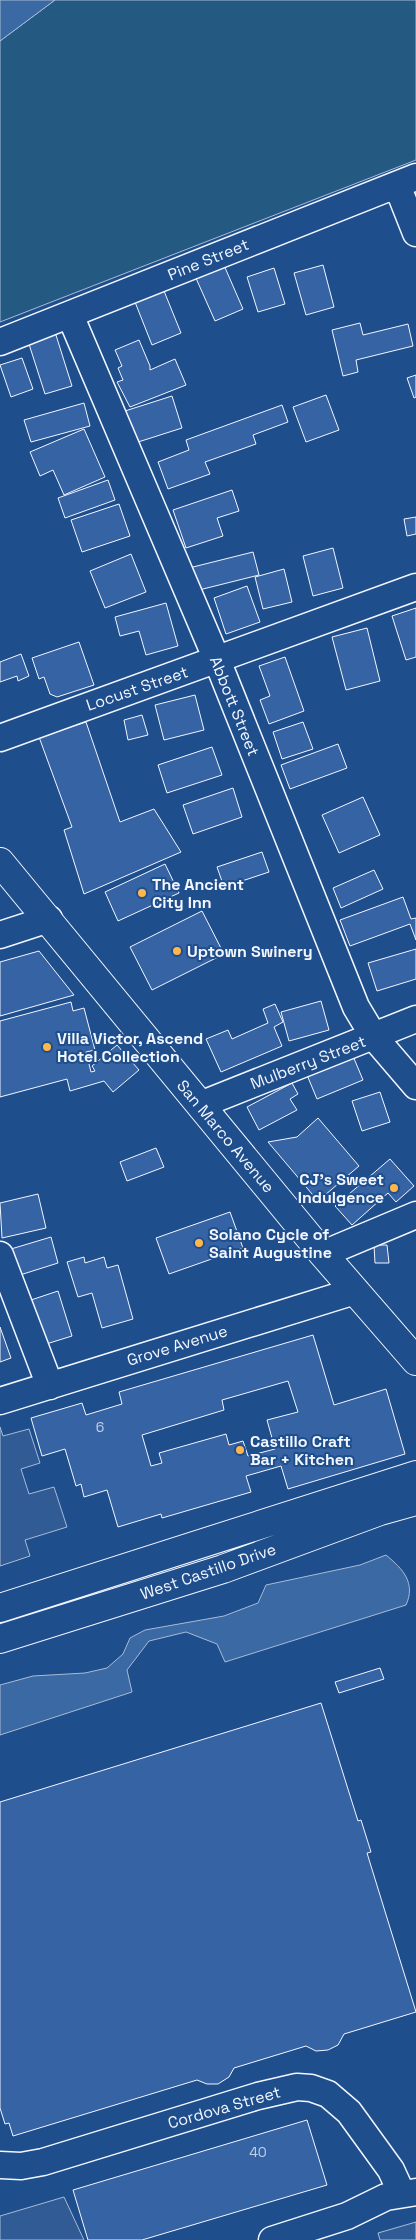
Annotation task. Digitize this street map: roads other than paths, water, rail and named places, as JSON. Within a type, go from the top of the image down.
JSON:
[{"type":"main road","name":"San Marco Avenue","points":[[0,862],[49,919],[323,1254],[416,1361]]},
{"type":"main road","name":"West Castillo Drive","points":[[0,1608],[416,1475]]},
{"type":"main road","name":"West Castillo Drive","points":[[0,1639],[223,1569],[413,1502]]},
{"type":"street","points":[[407,181],[416,233]]},
{"type":"street","name":"Pine Street","points":[[0,342],[407,181]]},
{"type":"street","name":"Abbott Street","points":[[70,315],[217,660],[356,1007],[374,1036],[416,1086]]},
{"type":"street","name":"Locust Street","points":[[0,738],[416,587]]},
{"type":"street","points":[[0,935],[49,919]]},
{"type":"street","name":"Mulberry Street","points":[[200,1105],[416,1019]]},
{"type":"street","points":[[323,1254],[416,1215]]},
{"type":"street","points":[[0,1255],[50,1386]]},
{"type":"street","name":"Grove Avenue","points":[[0,1401],[355,1290]]},
{"type":"street","name":"Cordova Street","points":[[0,2165],[20,2166],[43,2162],[258,2096],[297,2087],[312,2088],[328,2094],[349,2112],[409,2193]]},
{"type":"street","points":[[272,2240],[347,2216],[386,2197],[409,2193]]},
{"type":"place","name":"The Ancient City Inn","points":[[142,893]]},
{"type":"place","name":"Uptown Swinery","points":[[177,951]]},
{"type":"place","name":"Villa Victor, Ascend Hotel Collection","points":[[47,1047]]},
{"type":"place","name":"CJ's Sweet Indulgence","points":[[394,1188]]},
{"type":"place","name":"Solano Cycle of Saint Augustine","points":[[199,1243]]},
{"type":"place","name":"Castillo Craft Bar + Kitchen","points":[[240,1450]]}]
